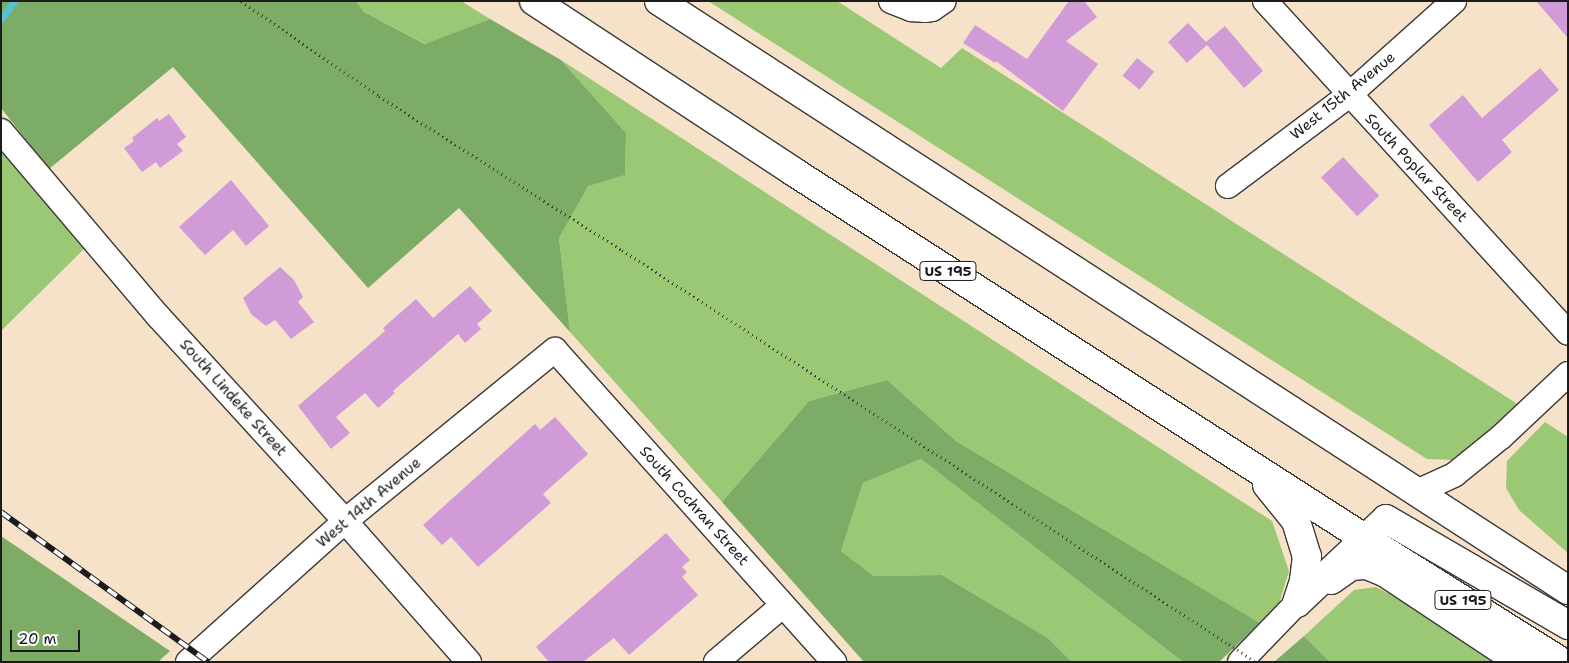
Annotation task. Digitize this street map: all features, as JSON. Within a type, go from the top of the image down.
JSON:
[{"type":"highway","name":"US 195","points":[[534,1],[794,172],[1364,538],[1562,662]]},
{"type":"highway","points":[[659,1],[1568,590]]},
{"type":"highway","points":[[1247,463],[1274,492],[1296,521],[1307,556],[1304,581],[1297,603]]},
{"type":"highway","points":[[1297,603],[1364,538],[1417,492]]},
{"type":"highway","points":[[1386,519],[1568,625]]},
{"type":"highway","points":[[1297,603],[1351,566],[1366,565],[1386,573],[1520,662]]},
{"type":"street","points":[[891,1],[911,9],[938,5]]},
{"type":"street","name":"South Poplar Street","points":[[1265,1],[1568,333]]},
{"type":"street","name":"West 15th Avenue","points":[[1228,186],[1349,95],[1454,1]]},
{"type":"street","name":"South Lindeke Street","points":[[1,131],[158,316],[345,521],[468,662]]},
{"type":"street","name":"West 14th Avenue","points":[[188,662],[345,521],[555,350]]},
{"type":"street","name":"South Cochran Street","points":[[555,350],[834,662]]},
{"type":"street","points":[[1417,492],[1454,475],[1501,437],[1568,374]]},
{"type":"street","points":[[1234,653],[1297,603]]},
{"type":"street","points":[[716,662],[782,606]]},
{"type":"path","points":[[241,1],[380,96],[622,250],[1234,653],[1256,662]]},
{"type":"green space","points":[[1,1],[356,1],[364,12],[425,44],[490,19],[561,60],[626,133],[625,175],[588,186],[559,238],[570,332],[459,208],[368,288],[173,67],[49,169],[1,108]]},
{"type":"green space","points":[[356,1],[461,1],[490,19],[426,44],[364,12]]},
{"type":"green space","points":[[708,1],[837,1],[941,68],[962,48],[1519,405],[1476,450],[1452,460],[1427,459]]},
{"type":"green space","points":[[561,60],[1272,521],[1289,571],[1279,604],[1260,623],[956,441],[887,380],[809,401],[722,502],[570,332],[559,238],[588,185],[625,175],[626,133]]},
{"type":"green space","points":[[1,138],[84,249],[1,331]]},
{"type":"green space","points":[[887,380],[956,441],[1260,623],[1219,662],[1183,662],[921,459],[863,483],[841,551],[874,576],[942,575],[1048,638],[1072,662],[864,662],[722,502],[809,401]]},
{"type":"green space","points":[[1545,422],[1568,437],[1568,553],[1519,510],[1506,488],[1507,461]]},
{"type":"green space","points":[[921,459],[1183,662],[1072,662],[1048,638],[942,575],[874,576],[841,551],[863,483]]},
{"type":"green space","points":[[1,536],[170,651],[158,662],[1,662]]},
{"type":"green space","points":[[1376,587],[1415,607],[1497,662],[1330,662],[1304,636],[1354,590]]},
{"type":"green space","points":[[1304,636],[1330,662],[1274,662]]},
{"type":"building","points":[[1069,1],[1084,1],[1097,17],[1066,41],[1098,64],[1063,111],[996,61],[995,63],[963,43],[975,25],[1027,59]]},
{"type":"building","points":[[1536,1],[1568,1],[1568,38]]},
{"type":"building","points":[[1188,23],[1206,42],[1225,26],[1263,71],[1244,88],[1207,45],[1187,63],[1168,42]]},
{"type":"building","points":[[1137,58],[1154,72],[1140,90],[1123,76]]},
{"type":"building","points":[[1540,68],[1559,90],[1502,140],[1512,152],[1478,182],[1429,125],[1463,95],[1482,118]]},
{"type":"building","points":[[169,114],[186,137],[177,144],[183,151],[160,168],[156,162],[142,172],[124,148],[134,141],[132,138],[157,118],[159,121]]},
{"type":"building","points":[[1343,157],[1379,196],[1357,216],[1321,177]]},
{"type":"building","points":[[231,180],[269,226],[246,246],[233,230],[205,255],[179,227]]},
{"type":"building","points":[[280,267],[294,280],[303,297],[298,302],[314,322],[291,339],[275,320],[266,326],[251,314],[243,298]]},
{"type":"building","points":[[470,286],[492,311],[477,324],[481,329],[465,343],[458,334],[393,391],[395,393],[378,408],[365,393],[336,417],[350,433],[331,449],[298,406],[385,331],[383,328],[416,299],[433,318]]},
{"type":"building","points":[[555,417],[588,454],[543,494],[551,503],[478,567],[451,537],[442,545],[423,525],[535,424],[540,430]]},
{"type":"building","points":[[666,533],[690,560],[682,567],[687,572],[682,577],[698,595],[629,655],[614,638],[583,662],[549,662],[536,647]]},
{"type":"waterway","points":[[1,19],[14,1]]},
{"type":"railway","points":[[1,512],[208,662]]}]
